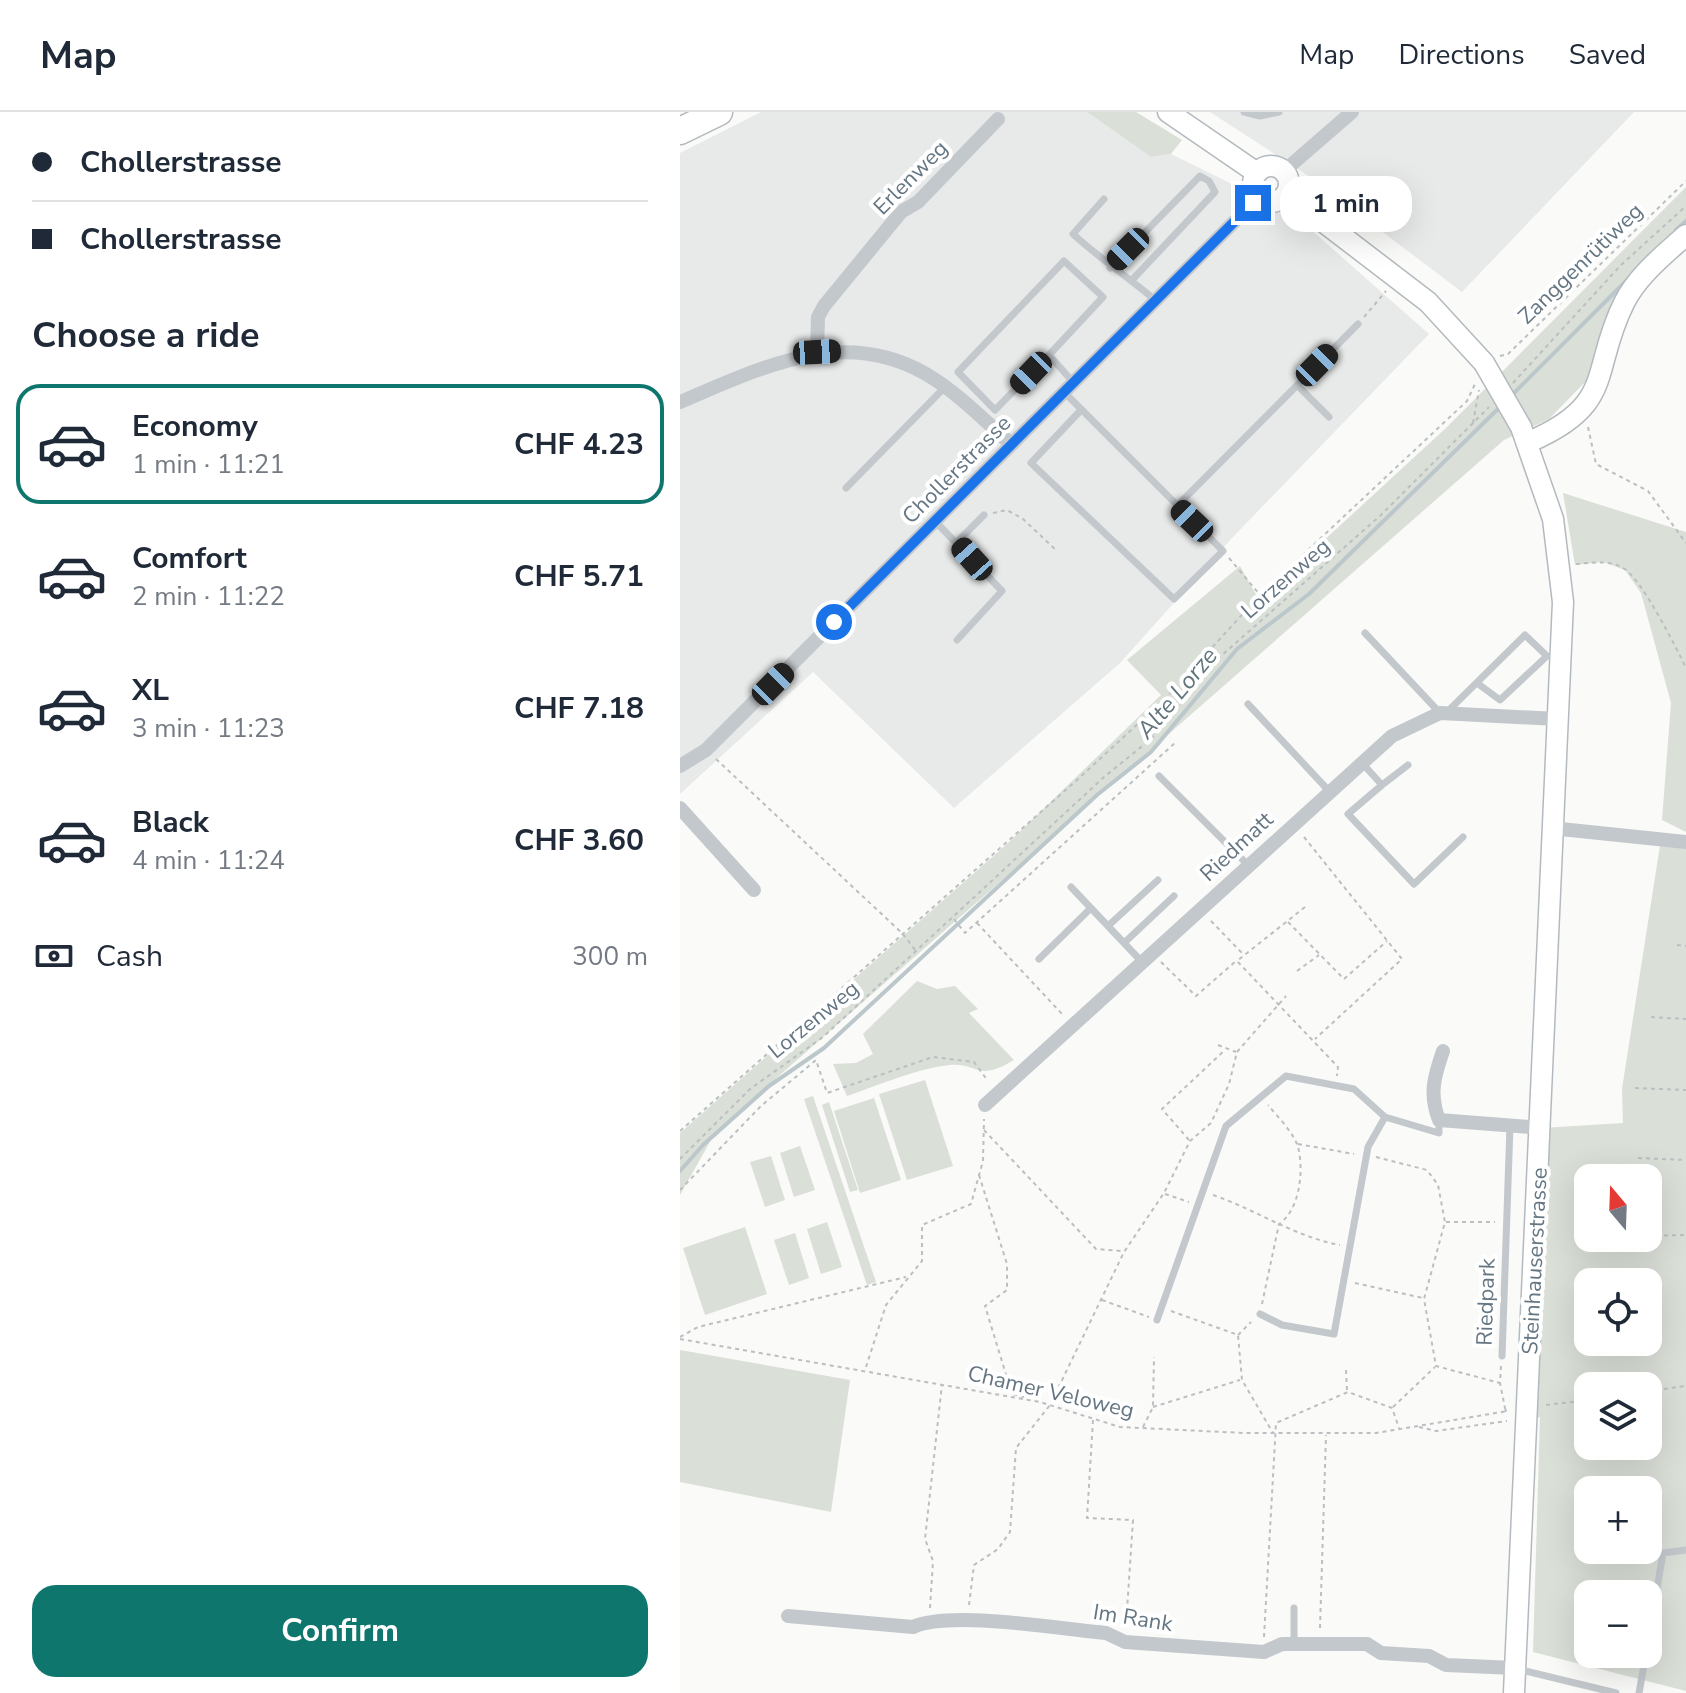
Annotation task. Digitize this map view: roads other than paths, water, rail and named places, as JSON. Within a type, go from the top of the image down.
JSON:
[{"type":"highway","points":[[680,131],[719,112]]},
{"type":"street","points":[[1168,112],[1257,173]]},
{"type":"street","points":[[1284,171],[1352,112]]},
{"type":"street","name":"Erlenweg","points":[[817,352],[818,317],[824,306],[901,212],[918,202],[998,119]]},
{"type":"street","points":[[1270,166],[1284,171],[1289,182],[1287,194],[1275,202],[1259,197],[1253,186],[1257,173],[1270,166]]},
{"type":"street","name":"Steinhauserstrasse","points":[[1287,194],[1389,270],[1447,319],[1484,366],[1525,435],[1553,519],[1561,569],[1563,602],[1551,828],[1542,1128],[1514,1417],[1514,1693]]},
{"type":"street","name":"Chollerstrasse","points":[[680,766],[706,750],[1259,197]]},
{"type":"street","points":[[1525,435],[1581,411],[1603,371],[1625,301],[1646,272],[1686,235]]},
{"type":"street","points":[[680,402],[773,363],[817,352],[844,350],[885,357],[926,374],[1011,444]]},
{"type":"street","name":"Riedmatt","points":[[985,1105],[1392,736],[1443,713],[1557,719]]},
{"type":"street","points":[[680,808],[754,890]]},
{"type":"street","points":[[1551,828],[1686,842]]},
{"type":"street","points":[[1443,1051],[1432,1085],[1432,1102],[1439,1120],[1542,1128]]},
{"type":"street","name":"Im Rank","points":[[788,1616],[913,1627],[929,1620],[967,1621],[1106,1633],[1125,1642],[1264,1652],[1294,1644],[1367,1644],[1381,1653],[1429,1656],[1446,1665],[1515,1668]]},
{"type":"lane","points":[[1244,112],[1260,116],[1279,112]]},
{"type":"lane","points":[[1110,268],[1200,176],[1209,181],[1215,192],[1132,280]]},
{"type":"lane","points":[[1104,199],[1073,234],[1110,268],[1132,280],[1155,300]]},
{"type":"lane","points":[[1064,261],[1103,297],[1049,355],[995,410],[958,372],[1064,261]]},
{"type":"lane","points":[[1177,506],[1358,324]]},
{"type":"lane","points":[[1049,355],[1081,410],[1138,472],[1223,551],[1174,599],[1093,518],[1031,463],[1081,410]]},
{"type":"lane","points":[[1297,385],[1329,417]]},
{"type":"lane","points":[[846,488],[945,387]]},
{"type":"lane","points":[[957,542],[984,515]]},
{"type":"lane","points":[[935,521],[1002,591],[957,640]]},
{"type":"lane","points":[[1365,633],[1443,713],[1525,635],[1547,656],[1500,700],[1477,683]]},
{"type":"lane","points":[[1248,704],[1329,791]]},
{"type":"lane","points":[[1362,763],[1382,785]]},
{"type":"lane","points":[[1408,765],[1348,814],[1414,884],[1463,837]]},
{"type":"lane","points":[[1159,776],[1248,865]]},
{"type":"lane","points":[[1108,926],[1158,880]]},
{"type":"lane","points":[[1071,887],[1124,943],[1147,958]]},
{"type":"lane","points":[[1124,943],[1174,896]]},
{"type":"lane","points":[[1039,959],[1091,908]]},
{"type":"lane","points":[[1157,1320],[1226,1126],[1286,1076],[1354,1089],[1385,1117],[1439,1133],[1439,1120]]},
{"type":"lane","points":[[1260,1314],[1282,1325],[1334,1334],[1366,1156],[1385,1117]]},
{"type":"lane","name":"Riedpark","points":[[1502,1356],[1510,1126]]},
{"type":"lane","points":[[1658,1580],[1663,1553],[1686,1550]]},
{"type":"lane","points":[[1294,1608],[1294,1644]]},
{"type":"lane","points":[[1515,1668],[1616,1693]]},
{"type":"lane","points":[[1639,1693],[1643,1668]]},
{"type":"waterway","name":"Alte Lorze","points":[[1676,230],[1686,221]]},
{"type":"waterway","name":"Alte Lorze","points":[[1510,397],[1628,279]]},
{"type":"waterway","name":"Alte Lorze","points":[[680,1171],[703,1145],[769,1086],[824,1048],[1097,795],[1151,752],[1237,649],[1309,594],[1501,406]]}]
